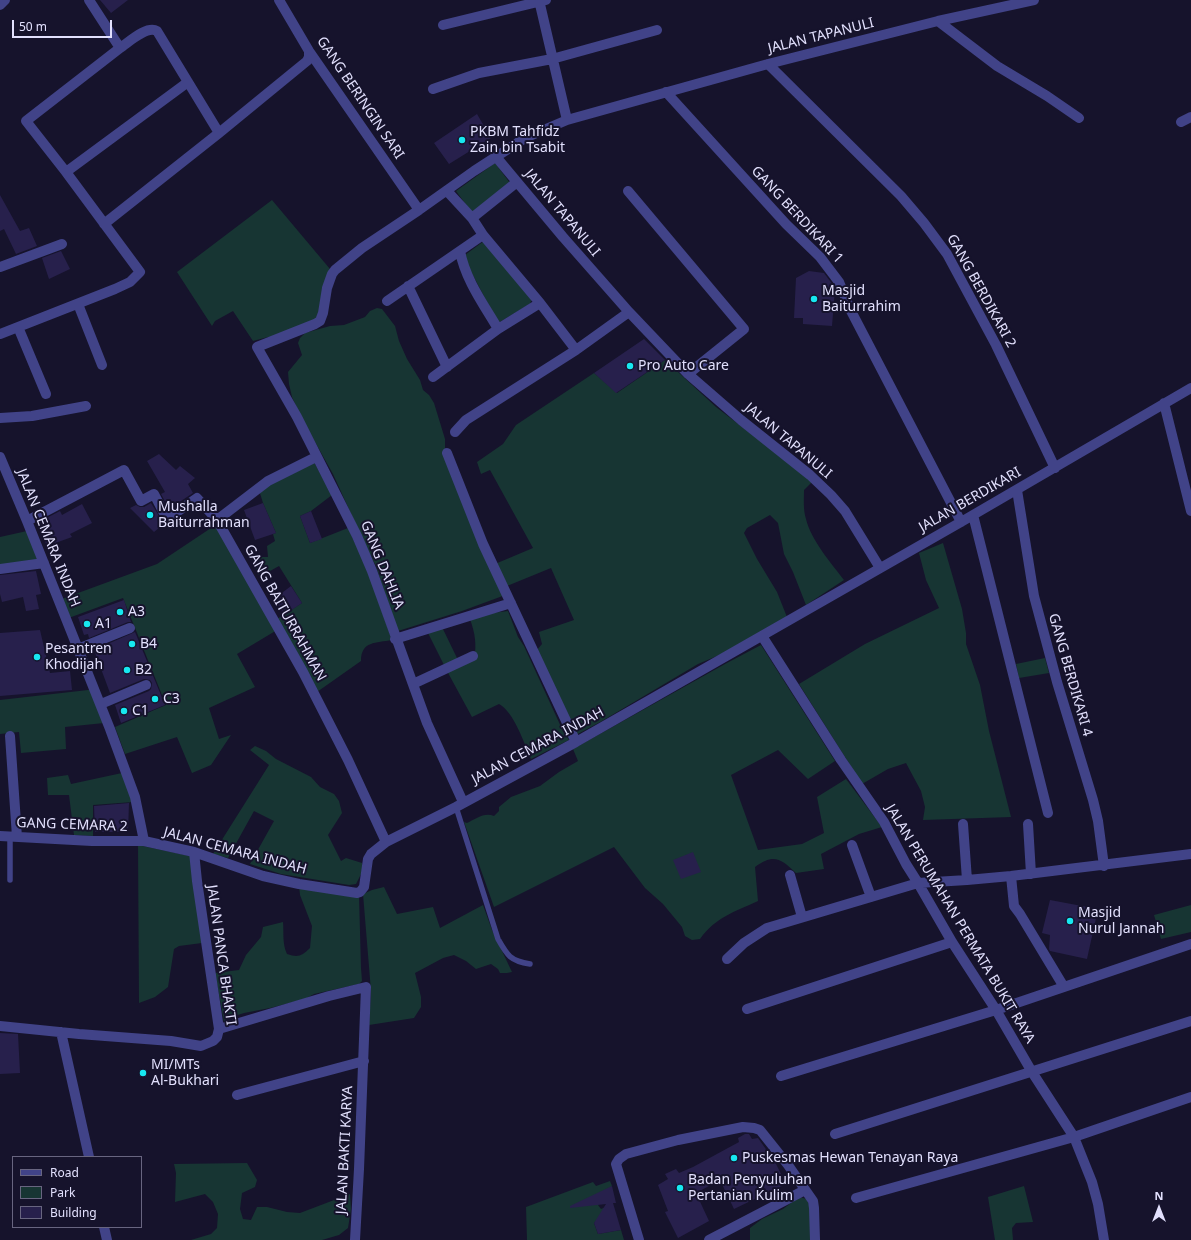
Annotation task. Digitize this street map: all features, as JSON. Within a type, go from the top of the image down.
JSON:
[{"type":"street","points":[[0,5],[4,0]]},
{"type":"street","points":[[89,0],[120,48]]},
{"type":"street","name":"GANG BERINGIN SARI","points":[[279,0],[309,51],[419,210]]},
{"type":"street","name":"JALAN TAPANULI","points":[[880,568],[845,511],[826,490],[688,374],[629,312],[563,237],[497,158],[525,138],[567,120],[768,64],[938,21],[1034,0]]},
{"type":"street","points":[[443,25],[541,1],[552,59],[567,120]]},
{"type":"street","points":[[938,21],[997,66],[1047,96],[1079,118]]},
{"type":"street","points":[[0,334],[115,289],[130,282],[140,272],[26,121],[120,48],[147,30],[155,29],[159,33],[219,133]]},
{"type":"street","points":[[433,89],[479,73],[552,59],[657,30]]},
{"type":"street","points":[[104,224],[307,61],[309,51]]},
{"type":"street","name":"GANG BERDIKARI 2","points":[[768,64],[901,196],[924,223],[947,254],[996,345],[1055,468]]},
{"type":"street","points":[[66,172],[188,82]]},
{"type":"street","name":"GANG BERDIKARI 1","points":[[666,92],[781,219],[820,257],[839,282],[854,316],[961,522]]},
{"type":"street","points":[[1181,122],[1191,117]]},
{"type":"street","points":[[419,210],[497,158]]},
{"type":"street","points":[[472,218],[517,182]]},
{"type":"street","points":[[447,190],[472,218],[483,235],[540,303],[576,350]]},
{"type":"street","points":[[628,191],[744,329],[688,374]]},
{"type":"street","name":"GANG DAHLIA","points":[[419,210],[362,248],[335,270],[329,279],[323,313],[318,322],[258,347],[357,536],[372,571],[427,723],[460,804]]},
{"type":"street","points":[[387,300],[483,235]]},
{"type":"street","points":[[0,268],[62,244]]},
{"type":"street","points":[[460,251],[462,262],[498,329]]},
{"type":"street","points":[[408,286],[447,367]]},
{"type":"street","points":[[433,377],[498,329],[540,303]]},
{"type":"street","points":[[78,304],[102,365]]},
{"type":"street","points":[[455,432],[468,418],[576,350],[629,312]]},
{"type":"street","points":[[18,327],[46,394]]},
{"type":"street","name":"JALAN BERDIKARI","points":[[762,636],[1017,490],[1191,388]]},
{"type":"street","points":[[1164,403],[1191,511]]},
{"type":"street","points":[[0,418],[32,416],[86,406]]},
{"type":"street","points":[[447,453],[483,544],[576,742]]},
{"type":"street","name":"JALAN CEMARA INDAH","points":[[0,457],[28,521],[135,797],[144,841],[194,852],[263,876],[299,884],[357,893],[360,892],[364,887],[368,859],[371,854],[386,842],[576,742],[762,636]]},
{"type":"street","points":[[217,520],[268,481],[316,457]]},
{"type":"street","name":"GANG BAITURRAHMAN","points":[[28,521],[124,470],[141,502],[154,494],[167,519],[197,498],[217,520],[303,672],[348,760],[386,842]]},
{"type":"street","name":"GANG BERDIKARI 4","points":[[1017,490],[1034,596],[1057,682],[1093,800],[1098,821],[1104,866]]},
{"type":"street","points":[[973,515],[1048,813]]},
{"type":"street","points":[[0,569],[44,563]]},
{"type":"street","points":[[396,638],[511,603]]},
{"type":"street","points":[[78,649],[130,628]]},
{"type":"street","name":"JALAN PERUMAHAN PERMATA BUKIT RAYA","points":[[762,636],[841,760],[884,822],[906,864],[952,942],[996,1010],[1032,1072],[1074,1137],[1092,1182],[1098,1204],[1104,1240]]},
{"type":"street","points":[[413,684],[473,656]]},
{"type":"street","points":[[100,704],[146,685]]},
{"type":"street","points":[[9,836],[10,736]]},
{"type":"street","points":[[963,824],[967,880]]},
{"type":"street","points":[[1028,824],[1031,874]]},
{"type":"street","name":"GANG CEMARA 2","points":[[9,836],[92,841],[144,841]]},
{"type":"street","points":[[852,845],[871,897]]},
{"type":"street","name":"JALAN PANCA BHAKTI","points":[[0,1026],[171,1041],[201,1046],[213,1041],[217,1037],[219,1029],[194,852]]},
{"type":"street","points":[[727,959],[744,943],[767,928],[918,882],[1012,876],[1104,866],[1191,854]]},
{"type":"street","points":[[790,875],[802,917]]},
{"type":"street","points":[[1012,876],[1014,906],[1064,987]]},
{"type":"street","points":[[747,1009],[952,942]]},
{"type":"street","points":[[782,1076],[996,1010],[1191,944]]},
{"type":"street","name":"JALAN BAKTI KARYA","points":[[219,1029],[329,996],[366,987],[364,1061],[355,1240]]},
{"type":"street","points":[[835,1134],[1191,1020]]},
{"type":"street","points":[[60,1032],[89,1156]]},
{"type":"street","points":[[237,1094],[364,1061]]},
{"type":"street","points":[[856,1198],[1074,1137],[1191,1097]]},
{"type":"street","points":[[638,1240],[616,1164],[619,1159],[626,1154],[685,1138],[743,1127],[760,1130],[788,1165],[814,1204],[815,1240]]},
{"type":"street","points":[[709,1240],[805,1190]]},
{"type":"street","points":[[104,1228],[107,1240]]},
{"type":"lane","points":[[460,804],[498,939],[509,957],[520,962],[530,964]]},
{"type":"lane","points":[[9,836],[10,880]]},
{"type":"green space","points":[[495,163],[510,183],[472,213],[456,191]]},
{"type":"green space","points":[[272,200],[330,269],[319,319],[277,337],[268,337],[253,341],[233,311],[215,321],[212,326],[177,272]]},
{"type":"green space","points":[[484,241],[532,299],[530,304],[498,323],[465,260],[465,255]]},
{"type":"green space","points":[[377,308],[382,309],[395,326],[399,341],[407,359],[420,380],[423,390],[429,395],[434,403],[445,439],[445,455],[508,594],[462,611],[398,631],[375,564],[333,474],[301,417],[292,397],[288,372],[302,355],[298,343],[300,338],[305,333],[330,326],[344,325],[365,317],[370,311]]},
{"type":"green space","points":[[665,360],[716,407],[813,481],[804,490],[804,508],[806,519],[812,535],[844,580],[806,605],[784,554],[778,523],[770,515],[747,528],[744,533],[757,559],[777,592],[787,617],[724,653],[698,664],[576,735],[536,651],[542,644],[539,632],[574,620],[551,568],[507,586],[495,564],[533,548],[490,470],[481,474],[477,462],[503,444],[516,425],[594,373],[617,393]]},
{"type":"green space","points":[[314,462],[332,495],[311,511],[300,516],[310,543],[348,528],[367,569],[392,640],[370,644],[367,646],[362,654],[361,661],[317,692],[277,619],[302,603],[279,566],[261,576],[257,574],[253,557],[268,557],[267,546],[275,541],[273,534],[276,533],[259,490]]},
{"type":"green space","points":[[217,524],[277,630],[237,654],[255,687],[209,708],[219,739],[231,735],[211,765],[192,773],[177,737],[125,754],[115,727],[166,705],[123,598],[66,619],[59,600],[157,564]]},
{"type":"green space","points":[[27,531],[40,561],[0,565],[0,537]]},
{"type":"green space","points":[[943,543],[962,609],[966,633],[966,644],[980,685],[989,731],[1011,817],[923,820],[925,807],[921,791],[906,763],[888,769],[862,784],[799,684],[865,644],[939,608],[926,580],[919,553]]},
{"type":"green space","points":[[508,611],[518,637],[524,646],[562,729],[569,740],[531,759],[514,721],[499,704],[472,717],[427,631],[442,627],[457,658],[474,659],[475,639],[470,619],[492,613]]},
{"type":"green space","points":[[761,645],[835,761],[808,779],[778,750],[731,775],[758,850],[802,844],[824,833],[817,797],[846,779],[882,827],[859,834],[821,854],[824,869],[796,873],[781,861],[772,859],[767,860],[755,867],[758,901],[719,920],[712,925],[700,939],[692,940],[685,936],[682,927],[663,904],[645,888],[614,847],[494,907],[464,822],[467,823],[483,815],[494,816],[499,811],[499,807],[511,797],[540,786],[559,772],[578,761],[573,749]]},
{"type":"green space","points":[[1045,658],[1049,673],[1019,678],[1016,664]]},
{"type":"green space","points":[[91,690],[104,723],[65,727],[66,749],[21,753],[19,732],[0,734],[0,700]]},
{"type":"green space","points":[[255,746],[266,751],[276,759],[311,777],[320,787],[334,794],[339,801],[342,813],[328,835],[341,861],[346,858],[362,863],[362,872],[356,884],[349,885],[281,874],[250,864],[274,821],[254,811],[228,858],[213,854],[269,765],[250,750]]},
{"type":"green space","points":[[122,773],[133,802],[93,805],[93,836],[74,835],[69,795],[48,795],[47,778],[68,775],[71,784]]},
{"type":"green space","points":[[138,845],[190,856],[202,943],[179,946],[174,949],[168,987],[155,997],[139,1003]]},
{"type":"green space","points":[[299,886],[359,895],[362,981],[359,984],[314,994],[305,999],[244,1013],[228,1018],[224,1022],[215,973],[239,970],[246,955],[261,937],[263,927],[283,922],[285,950],[287,954],[300,956],[310,948],[312,926],[300,895]]},
{"type":"green space","points":[[384,887],[397,914],[433,907],[440,928],[483,905],[492,930],[512,972],[500,973],[498,969],[491,964],[476,969],[466,961],[454,955],[443,958],[415,973],[421,997],[421,1007],[414,1018],[369,1025],[371,991],[363,894]]},
{"type":"green space","points":[[1191,905],[1191,932],[1161,939],[1154,915]]},
{"type":"green space","points":[[247,1163],[257,1180],[255,1187],[242,1193],[240,1209],[243,1219],[251,1220],[257,1207],[267,1207],[287,1212],[300,1213],[350,1194],[351,1209],[348,1228],[339,1235],[322,1240],[191,1240],[211,1234],[217,1228],[218,1214],[213,1202],[205,1194],[175,1202],[176,1173],[174,1164]]},
{"type":"green space","points":[[610,1181],[612,1186],[598,1205],[601,1209],[612,1204],[594,1223],[598,1234],[621,1230],[624,1240],[527,1240],[526,1207],[593,1182],[596,1186]]},
{"type":"green space","points":[[1024,1186],[1033,1222],[1016,1223],[1012,1228],[1013,1240],[995,1240],[988,1197]]},
{"type":"green space","points":[[799,1197],[807,1199],[810,1208],[811,1240],[750,1240],[750,1228],[762,1219],[783,1209]]},
{"type":"building","points":[[100,0],[128,0],[111,13]]},
{"type":"building","name":"PKBM Tahfidz Zain bin Tsabit","points":[[477,114],[491,138],[449,164],[434,143]]},
{"type":"building","points":[[0,195],[20,231],[29,228],[37,246],[16,254],[4,229],[0,231]]},
{"type":"building","points":[[61,251],[70,269],[49,279],[42,258]]},
{"type":"building","name":"Masjid Baiturrahim","points":[[809,271],[824,273],[835,288],[832,326],[803,324],[803,318],[794,318],[796,278]]},
{"type":"building","name":"Pro Auto Care","points":[[644,339],[665,360],[616,393],[594,373]]},
{"type":"building","points":[[159,454],[176,470],[180,466],[195,478],[188,484],[193,493],[169,509],[161,494],[165,492],[147,461]]},
{"type":"building","name":"Mushalla Baiturrahman","points":[[151,503],[164,524],[154,532],[130,508],[136,505],[144,507]]},
{"type":"building","points":[[263,503],[276,533],[255,540],[244,510]]},
{"type":"building","points":[[82,504],[92,523],[70,534],[72,537],[47,546],[37,523],[60,511],[62,515]]},
{"type":"building","points":[[311,511],[322,539],[310,543],[300,516]]},
{"type":"building","points":[[36,571],[41,594],[36,595],[39,609],[26,611],[23,597],[2,602],[0,594],[0,575]]},
{"type":"building","points":[[291,586],[302,603],[284,615],[274,599]]},
{"type":"building","points":[[124,600],[131,622],[89,638],[88,634],[84,635],[78,617]]},
{"type":"building","name":"Pesantren Khodijah","points":[[40,630],[50,673],[70,671],[72,690],[0,696],[0,633]]},
{"type":"building","points":[[135,632],[165,705],[121,723],[115,705],[149,691],[152,683],[150,680],[144,679],[110,693],[94,650]]},
{"type":"building","points":[[129,803],[128,832],[95,832],[94,806]]},
{"type":"building","points":[[693,852],[701,872],[681,879],[673,860]]},
{"type":"building","name":"Masjid Nurul Jannah","points":[[1050,900],[1098,909],[1087,959],[1050,951],[1050,935],[1042,933]]},
{"type":"building","points":[[0,1033],[18,1034],[20,1073],[0,1074]]},
{"type":"building","points":[[745,1134],[749,1134],[752,1139],[758,1138],[775,1162],[786,1184],[734,1209],[720,1180],[696,1193],[709,1221],[678,1238],[665,1212],[668,1211],[658,1185],[668,1179],[665,1174],[676,1169],[679,1173],[693,1167],[739,1142],[738,1138]]},
{"type":"building","points":[[612,1186],[616,1203],[613,1203],[621,1230],[598,1234],[594,1223],[606,1204],[570,1208],[570,1206]]},
{"type":"place","name":"PKBM Tahfidz Zain bin Tsabit","points":[[462,140]]},
{"type":"place","name":"Masjid Baiturrahim","points":[[814,299]]},
{"type":"place","name":"Pro Auto Care","points":[[630,366]]},
{"type":"place","name":"Mushalla Baiturrahman","points":[[150,515]]},
{"type":"place","name":"A3","points":[[120,612]]},
{"type":"place","name":"A1","points":[[87,624]]},
{"type":"place","name":"B4","points":[[132,644]]},
{"type":"place","name":"Pesantren Khodijah","points":[[37,657]]},
{"type":"place","name":"B2","points":[[127,670]]},
{"type":"place","name":"C3","points":[[155,699]]},
{"type":"place","name":"C1","points":[[124,711]]},
{"type":"place","name":"Masjid Nurul Jannah","points":[[1070,921]]},
{"type":"place","name":"MI/MTs Al-Bukhari","points":[[143,1073]]},
{"type":"place","name":"Puskesmas Hewan Tenayan Raya","points":[[734,1158]]},
{"type":"place","name":"Badan Penyuluhan Pertanian Kulim","points":[[680,1188]]}]
